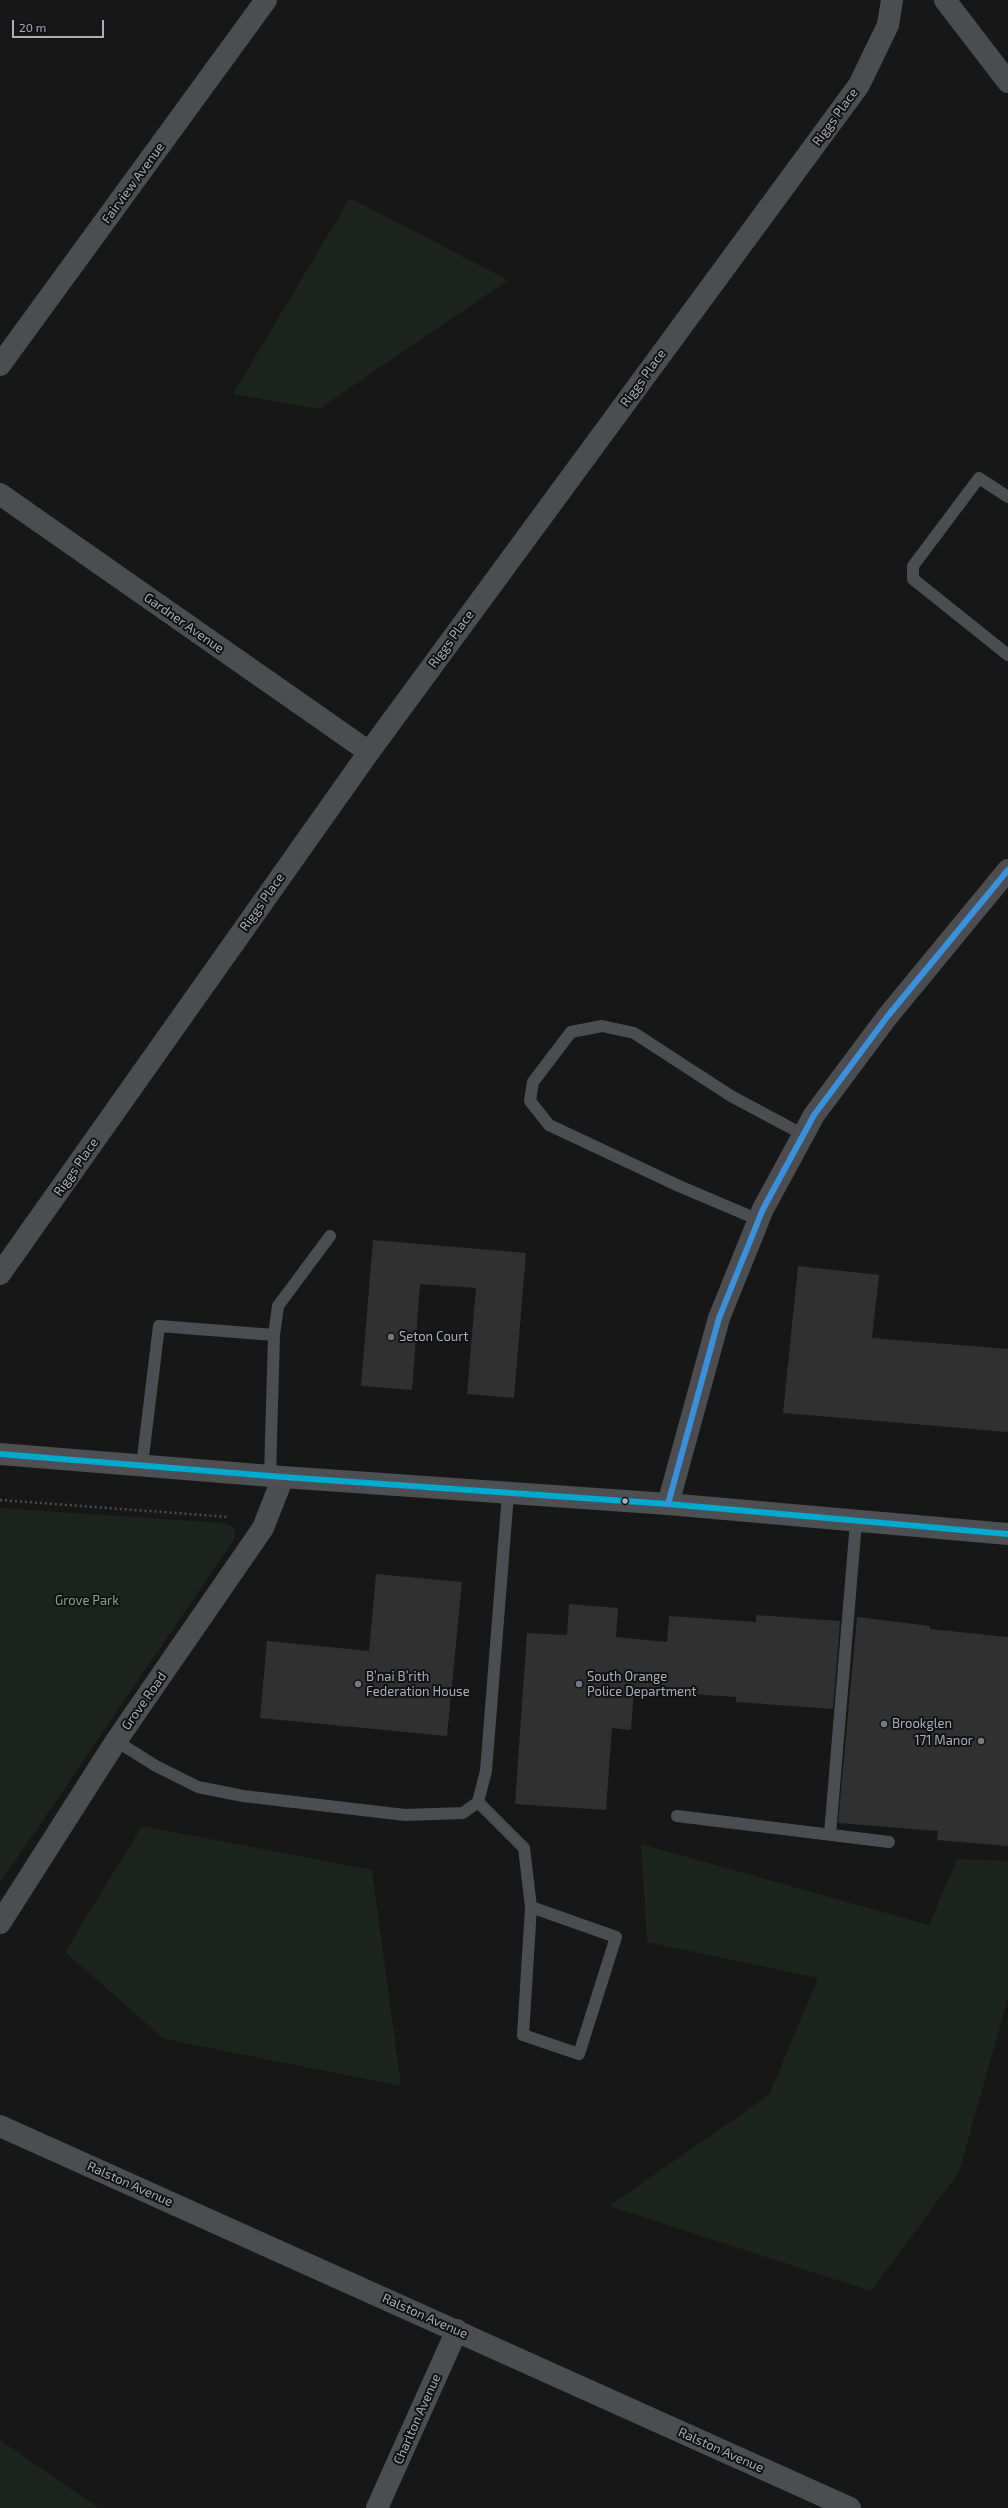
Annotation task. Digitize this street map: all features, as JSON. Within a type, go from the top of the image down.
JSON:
[{"type":"main road","points":[[945,0],[1008,82]]},
{"type":"main road","points":[[0,1454],[276,1477],[668,1504],[856,1522],[1008,1534]]},
{"type":"street","name":"Fairview Avenue","points":[[0,365],[266,0]]},
{"type":"street","name":"Riggs Place","points":[[0,1274],[369,752],[859,85],[888,25],[892,0]]},
{"type":"street","name":"Gardner Avenue","points":[[0,494],[369,752]]},
{"type":"street","points":[[668,1504],[719,1318],[759,1220],[814,1115],[887,1017],[1008,870]]},
{"type":"street","name":"Grove Road","points":[[0,1923],[116,1741],[263,1528],[276,1477]]},
{"type":"street","name":"Ralston Avenue","points":[[0,2126],[457,2330],[850,2508]]},
{"type":"street","name":"Charlton Avenue","points":[[377,2508],[457,2330]]},
{"type":"lane","points":[[1008,497],[980,478],[913,566],[913,579],[1008,655]]},
{"type":"lane","points":[[759,1220],[679,1186],[550,1125],[530,1101],[533,1082],[571,1032],[602,1026],[634,1033],[731,1096],[804,1135]]},
{"type":"lane","points":[[276,1477],[274,1335],[278,1306],[330,1236]]},
{"type":"lane","points":[[142,1465],[159,1326],[274,1335]]},
{"type":"lane","points":[[116,1741],[156,1766],[198,1787],[244,1796],[405,1815],[463,1813],[478,1802],[486,1771],[508,1494]]},
{"type":"lane","points":[[830,1834],[856,1522]]},
{"type":"lane","points":[[478,1802],[524,1848],[531,1908],[523,2035],[579,2054],[616,1937],[531,1908]]},
{"type":"lane","points":[[677,1816],[889,1842]]},
{"type":"path","points":[[0,1500],[229,1517]]},
{"type":"green space","points":[[350,198],[508,280],[319,409],[233,394]]},
{"type":"green space","name":"Grove Park","points":[[0,1508],[223,1523],[234,1527],[235,1538],[0,1883]]},
{"type":"green space","points":[[142,1826],[372,1870],[401,2086],[164,2039],[65,1952]]},
{"type":"green space","points":[[641,1844],[929,1925],[957,1859],[1008,1861],[1008,1998],[959,2172],[871,2291],[609,2206],[769,2095],[818,1978],[647,1942]]},
{"type":"green space","points":[[0,2440],[99,2508],[0,2508]]},
{"type":"building","name":"Seton Court","points":[[373,1240],[526,1253],[514,1398],[467,1394],[476,1288],[420,1284],[412,1390],[361,1386]]},
{"type":"building","points":[[798,1266],[879,1275],[872,1338],[1008,1349],[1008,1432],[783,1413]]},
{"type":"building","name":"B’nai B’rith Federation House","points":[[376,1574],[462,1582],[447,1736],[260,1718],[267,1641],[369,1651]]},
{"type":"building","points":[[569,1604],[618,1608],[616,1637],[667,1642],[669,1616],[756,1622],[756,1615],[840,1621],[833,1709],[736,1702],[736,1697],[634,1690],[631,1730],[612,1728],[606,1810],[515,1804],[527,1633],[567,1635]]},
{"type":"building","points":[[857,1617],[930,1626],[930,1629],[1008,1637],[1008,1846],[937,1840],[938,1831],[838,1823]]},
{"type":"transit line","points":[[668,1504],[719,1318],[763,1209],[814,1115],[887,1017],[1008,870]]},
{"type":"transit line","points":[[0,1454],[283,1477],[668,1504],[1008,1534]]},
{"type":"place","name":"Seton Court","points":[[391,1337]]},
{"type":"place","name":"B’nai B’rith Federation House","points":[[358,1684]]},
{"type":"place","name":"South Orange Police Department","points":[[579,1684]]},
{"type":"place","name":"Brookglen","points":[[884,1724]]},
{"type":"place","name":"171 Manor","points":[[981,1741]]}]
